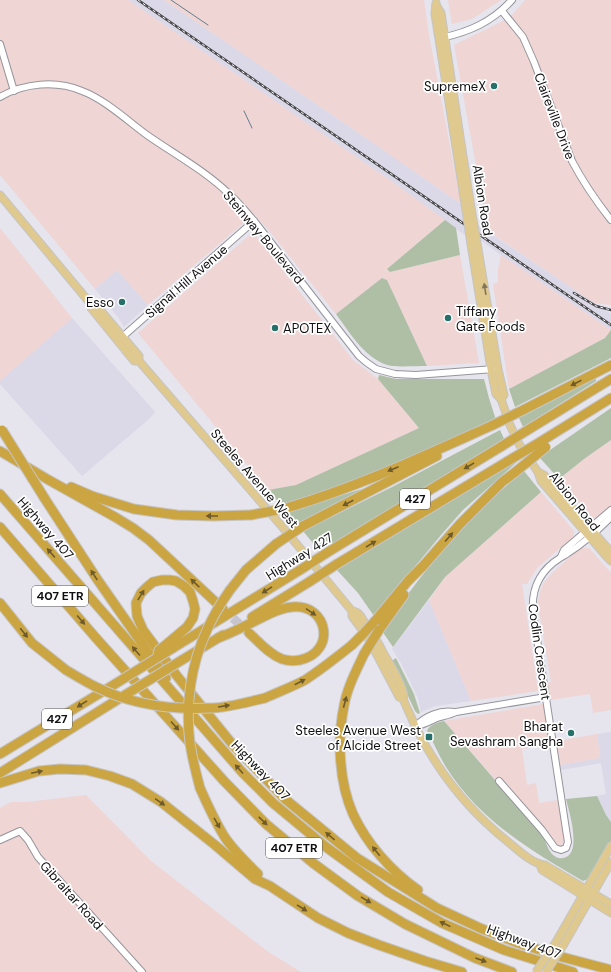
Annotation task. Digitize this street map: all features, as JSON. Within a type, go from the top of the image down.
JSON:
[{"type":"highway","points":[[270,886],[242,859],[225,837],[211,813],[200,788],[194,765],[188,719],[192,673],[198,651],[217,609],[246,570],[276,544],[303,526],[493,425],[611,365]]},
{"type":"highway","name":"Highway 427","points":[[171,646],[300,570],[611,379]]},
{"type":"highway","points":[[0,603],[32,643],[66,670],[97,687],[133,701],[170,708],[211,708],[240,704],[265,698],[304,680],[335,660],[363,634],[408,581],[460,524],[502,482],[514,473],[543,444],[611,398]]},
{"type":"highway","points":[[47,479],[69,486],[92,496],[134,509],[177,515],[251,515],[283,509],[336,492],[393,469],[493,425]]},
{"type":"highway","points":[[1,428],[97,579],[199,723]]},
{"type":"highway","name":"Highway 427","points":[[0,773],[338,564],[508,461],[543,444]]},
{"type":"highway","points":[[0,451],[133,528],[149,540],[223,609]]},
{"type":"highway","name":"Highway 407","points":[[0,494],[242,772],[273,803],[326,847],[388,892],[442,923],[504,950],[573,972]]},
{"type":"highway","name":"407 ETR","points":[[0,527],[96,638],[224,781],[266,824],[313,863],[358,896],[405,924],[475,958],[512,972]]},
{"type":"highway","points":[[423,566],[379,630],[364,654],[353,676],[344,705],[340,734],[340,764],[345,788],[353,814],[367,840],[388,865],[448,912]]},
{"type":"highway","points":[[171,646],[193,618],[194,601],[190,592],[184,586],[176,581],[162,580],[153,582],[147,587],[141,593],[136,603],[137,616],[143,630],[177,676],[233,745],[285,799],[357,858],[437,908],[515,942],[562,957],[611,970]]},
{"type":"highway","points":[[218,638],[274,612],[291,607],[303,607],[314,613],[321,620],[324,630],[323,642],[315,653],[306,659],[294,661],[283,659],[271,653],[249,633]]},
{"type":"highway","name":"427","points":[[0,754],[156,658],[159,650],[171,646]]},
{"type":"highway","points":[[0,783],[39,771],[60,769],[86,770],[110,776],[132,784],[161,802],[255,879],[270,886],[318,918],[348,933],[425,961],[462,972]]},
{"type":"main road","name":"Albion Road","points":[[436,2],[435,14],[441,38],[468,206],[478,249],[494,369]]},
{"type":"main road","name":"Steeles Avenue West","points":[[0,196],[90,303],[95,304],[120,338],[139,356],[139,362],[285,530],[352,611],[352,616],[376,650],[398,696],[403,699],[437,764],[449,782],[464,800],[501,837],[524,854],[540,864],[545,865],[611,913]]},
{"type":"main road","name":"Albion Road","points":[[468,206],[471,244],[494,369],[504,395],[501,399],[513,432],[538,472],[540,480],[611,552]]},
{"type":"main road","name":"Albion Road","points":[[590,532],[611,561]]},
{"type":"main road","points":[[546,972],[564,944],[611,846]]},
{"type":"main road","points":[[536,972],[611,862]]},
{"type":"main road","name":"Steeles Avenue West","points":[[588,895],[611,904]]},
{"type":"street","points":[[441,38],[478,26],[502,11],[512,0]]},
{"type":"street","name":"Claireville Drive","points":[[502,11],[523,37],[578,173],[611,220]]},
{"type":"street","points":[[0,44],[14,91]]},
{"type":"street","name":"Steinway Boulevard","points":[[0,97],[26,87],[43,84],[81,90],[111,108],[149,136],[209,176],[230,194],[254,221],[359,356],[371,366],[385,372],[416,375],[494,369]]},
{"type":"street","name":"Signal Hill Avenue","points":[[120,338],[254,221]]},
{"type":"street","points":[[590,532],[611,510]]},
{"type":"street","points":[[590,532],[611,517]]},
{"type":"street","name":"Codlin Crescent","points":[[500,781],[542,830],[555,848],[561,850],[566,848],[568,836],[533,613],[532,598],[535,586],[540,576],[561,557],[564,550],[590,532]]},
{"type":"street","points":[[416,726],[422,720],[437,713],[448,711],[456,712],[546,697]]},
{"type":"street","name":"Gibraltar Road","points":[[0,840],[20,831],[28,840],[38,857],[142,972]]},
{"type":"shaded area","points":[[0,0],[128,0],[394,183],[445,220],[387,269],[390,272],[460,255],[479,363],[427,366],[387,280],[382,278],[336,314],[254,214],[148,305],[117,270],[95,289],[0,175]]},
{"type":"shaded area","points":[[128,0],[164,0],[350,127],[461,204],[463,215],[611,314],[611,330],[465,229],[466,236],[394,183]]},
{"type":"shaded area","points":[[164,0],[424,0],[429,35],[461,204],[350,127]]},
{"type":"shaded area","points":[[448,0],[501,0],[472,19],[452,24]]},
{"type":"shaded area","points":[[525,0],[611,0],[611,305],[594,303],[488,231],[454,45],[501,22],[513,14]]},
{"type":"shaded area","points":[[0,228],[72,318],[0,381]]},
{"type":"shaded area","points":[[253,232],[353,360],[378,379],[419,428],[296,485],[268,490],[138,333]]},
{"type":"shaded area","points":[[501,255],[611,330],[605,338],[509,389],[493,284],[498,282],[498,270]]},
{"type":"shaded area","points":[[117,270],[148,305],[124,327],[118,317],[95,289]]},
{"type":"shaded area","points":[[72,318],[155,412],[149,419],[82,476],[0,384],[0,381]]},
{"type":"shaded area","points":[[611,440],[611,507],[599,517],[593,518],[559,479]]},
{"type":"shaded area","points":[[541,492],[574,531],[574,534],[572,538],[537,568],[527,584],[522,584],[538,691],[471,701],[429,600],[445,577]]},
{"type":"shaded area","points":[[580,548],[589,548],[611,573],[611,710],[593,713],[590,694],[550,700],[548,683],[551,682],[538,602],[543,584],[552,573]]},
{"type":"shaded area","points":[[429,600],[471,701],[435,706],[421,712],[418,698],[401,663],[392,649]]},
{"type":"shaded area","points":[[543,704],[550,745],[522,749],[527,785],[536,783],[539,803],[558,800],[564,840],[563,844],[560,845],[555,843],[509,787],[503,788],[444,721]]},
{"type":"shaded area","points":[[611,732],[611,822],[597,796],[606,794],[601,763],[561,770],[560,765],[600,758],[597,734]]},
{"type":"shaded area","points":[[597,734],[600,758],[560,765],[557,741]]},
{"type":"shaded area","points":[[86,795],[151,861],[267,951],[301,972],[0,972],[0,808],[11,802],[27,802]]},
{"type":"green space","points":[[445,220],[456,228],[460,255],[390,272],[387,269]]},
{"type":"green space","points":[[382,278],[387,280],[427,366],[392,366],[375,359],[353,338],[336,314]]},
{"type":"green space","points":[[611,330],[611,358],[515,407],[509,389],[605,338]]},
{"type":"green space","points":[[379,375],[396,379],[484,379],[496,420],[334,490],[282,506],[268,490],[296,485],[419,428],[378,379]]},
{"type":"green space","points":[[595,378],[596,381],[523,427],[519,418]]},
{"type":"green space","points":[[611,408],[611,440],[559,479],[540,458]]},
{"type":"green space","points":[[500,430],[505,441],[321,553],[303,531],[392,487]]},
{"type":"green space","points":[[516,459],[518,461],[463,510],[374,616],[358,593],[336,569]]},
{"type":"green space","points":[[524,471],[541,492],[445,577],[393,647],[382,631],[405,598],[430,565],[471,519],[494,496]]},
{"type":"green space","points":[[365,488],[297,525],[287,512]]},
{"type":"green space","points":[[396,658],[414,694],[420,713],[418,714],[415,711],[393,664],[393,660]]},
{"type":"green space","points":[[444,721],[544,837],[549,850],[556,857],[563,858],[569,855],[574,841],[572,822],[566,799],[597,796],[611,822],[611,841],[595,870],[593,870],[588,879],[583,881],[544,858],[507,832],[474,803],[459,786],[446,767],[427,731],[432,725]]},
{"type":"waterway","points":[[171,0],[208,25]]},
{"type":"waterway","points":[[244,111],[252,128]]},
{"type":"tunnel","points":[[223,609],[248,632]]},
{"type":"railway","points":[[138,0],[611,325]]},
{"type":"railway","points":[[574,293],[596,306],[611,310]]},
{"type":"place","name":"SupremeX","points":[[494,86]]},
{"type":"place","name":"Esso","points":[[122,302]]},
{"type":"place","name":"Tiffany Gate Foods","points":[[448,318]]},
{"type":"place","name":"APOTEX","points":[[275,328]]},
{"type":"place","name":"Bharat Sevashram Sangha","points":[[571,733]]},
{"type":"place","name":"Steeles Avenue West of Alcide Street","points":[[429,737]]}]
